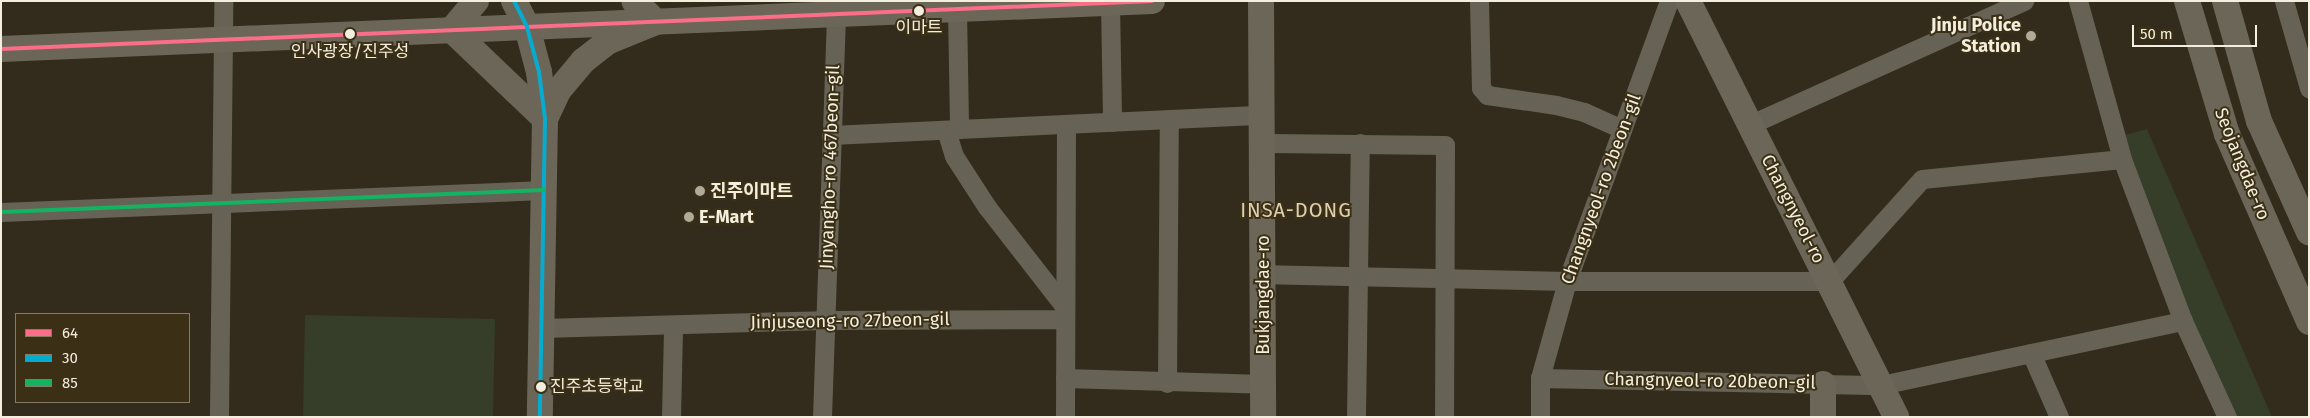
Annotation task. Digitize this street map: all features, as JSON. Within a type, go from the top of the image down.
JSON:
[{"type":"street","points":[[219,417],[223,1]]},
{"type":"street","points":[[452,30],[476,1]]},
{"type":"street","points":[[514,1],[527,27],[539,72],[545,119],[540,417]]},
{"type":"street","points":[[634,1],[656,22]]},
{"type":"street","points":[[1,49],[656,22],[780,9],[836,14],[1152,1]]},
{"type":"street","name":"Bukjangdae-ro","points":[[1261,1],[1263,417]]},
{"type":"street","points":[[1480,1],[1480,88],[1488,95],[1556,105],[1584,112],[1622,129]]},
{"type":"street","name":"Changnyeol-ro 2beon-gil","points":[[1540,417],[1540,378],[1567,281],[1669,1]]},
{"type":"street","name":"Changnyeol-ro","points":[[1688,1],[1749,125],[1830,281],[1896,417]]},
{"type":"street","points":[[1749,125],[2024,1]]},
{"type":"street","points":[[2078,1],[2122,159],[2183,321],[2227,417]]},
{"type":"street","name":"Seojangdae-ro","points":[[2187,1],[2227,134],[2309,322]]},
{"type":"street","name":"Seojangdae-ro","points":[[2225,1],[2260,121],[2309,232]]},
{"type":"street","points":[[2284,1],[2309,88]]},
{"type":"street","points":[[1110,3],[1112,122]]},
{"type":"street","points":[[957,9],[952,130],[954,156],[987,207],[1065,312]]},
{"type":"street","name":"Jinyangho-ro 467beon-gil","points":[[822,417],[836,14]]},
{"type":"street","points":[[545,119],[558,91],[583,61],[607,42],[656,22]]},
{"type":"street","points":[[452,30],[545,119]]},
{"type":"street","points":[[831,135],[1262,115]]},
{"type":"street","points":[[1167,382],[1169,119]]},
{"type":"street","points":[[1065,417],[1066,124]]},
{"type":"street","points":[[1262,143],[1360,143],[1445,146],[1444,417]]},
{"type":"street","points":[[1356,409],[1360,143]]},
{"type":"street","points":[[1263,274],[1567,281],[1830,281],[1922,180],[2122,159]]},
{"type":"street","points":[[1,212],[544,190]]},
{"type":"street","name":"Jinjuseong-ro 27beon-gil","points":[[542,328],[673,326],[1065,312]]},
{"type":"street","name":"Changnyeol-ro 20beon-gil","points":[[1540,378],[1881,385],[2183,321]]},
{"type":"street","points":[[671,417],[673,326]]},
{"type":"street","points":[[2031,353],[2059,417]]},
{"type":"street","points":[[1066,378],[1263,384]]},
{"type":"street","points":[[1823,384],[1823,417]]},
{"type":"green space","points":[[2147,129],[2272,417],[2226,417],[2111,139]]},
{"type":"green space","points":[[305,315],[495,319],[493,417],[303,417]]},
{"type":"transit line","name":"30","points":[[514,1],[527,27],[539,72],[545,119],[540,417]]},
{"type":"transit line","name":"64","points":[[1,49],[1152,1]]},
{"type":"transit line","name":"85","points":[[1,212],[544,190]]},
{"type":"place","name":"이마트","points":[[919,11]]},
{"type":"place","name":"인사광장/진주성","points":[[350,34]]},
{"type":"place","name":"Jinju Police Station","points":[[2031,36]]},
{"type":"place","name":"진주이마트","points":[[700,191]]},
{"type":"place","name":"E-Mart","points":[[689,217]]},
{"type":"place","name":"진주초등학교","points":[[541,387]]},
{"type":"district","name":"INSA-DONG","points":[[1296,210]]}]
